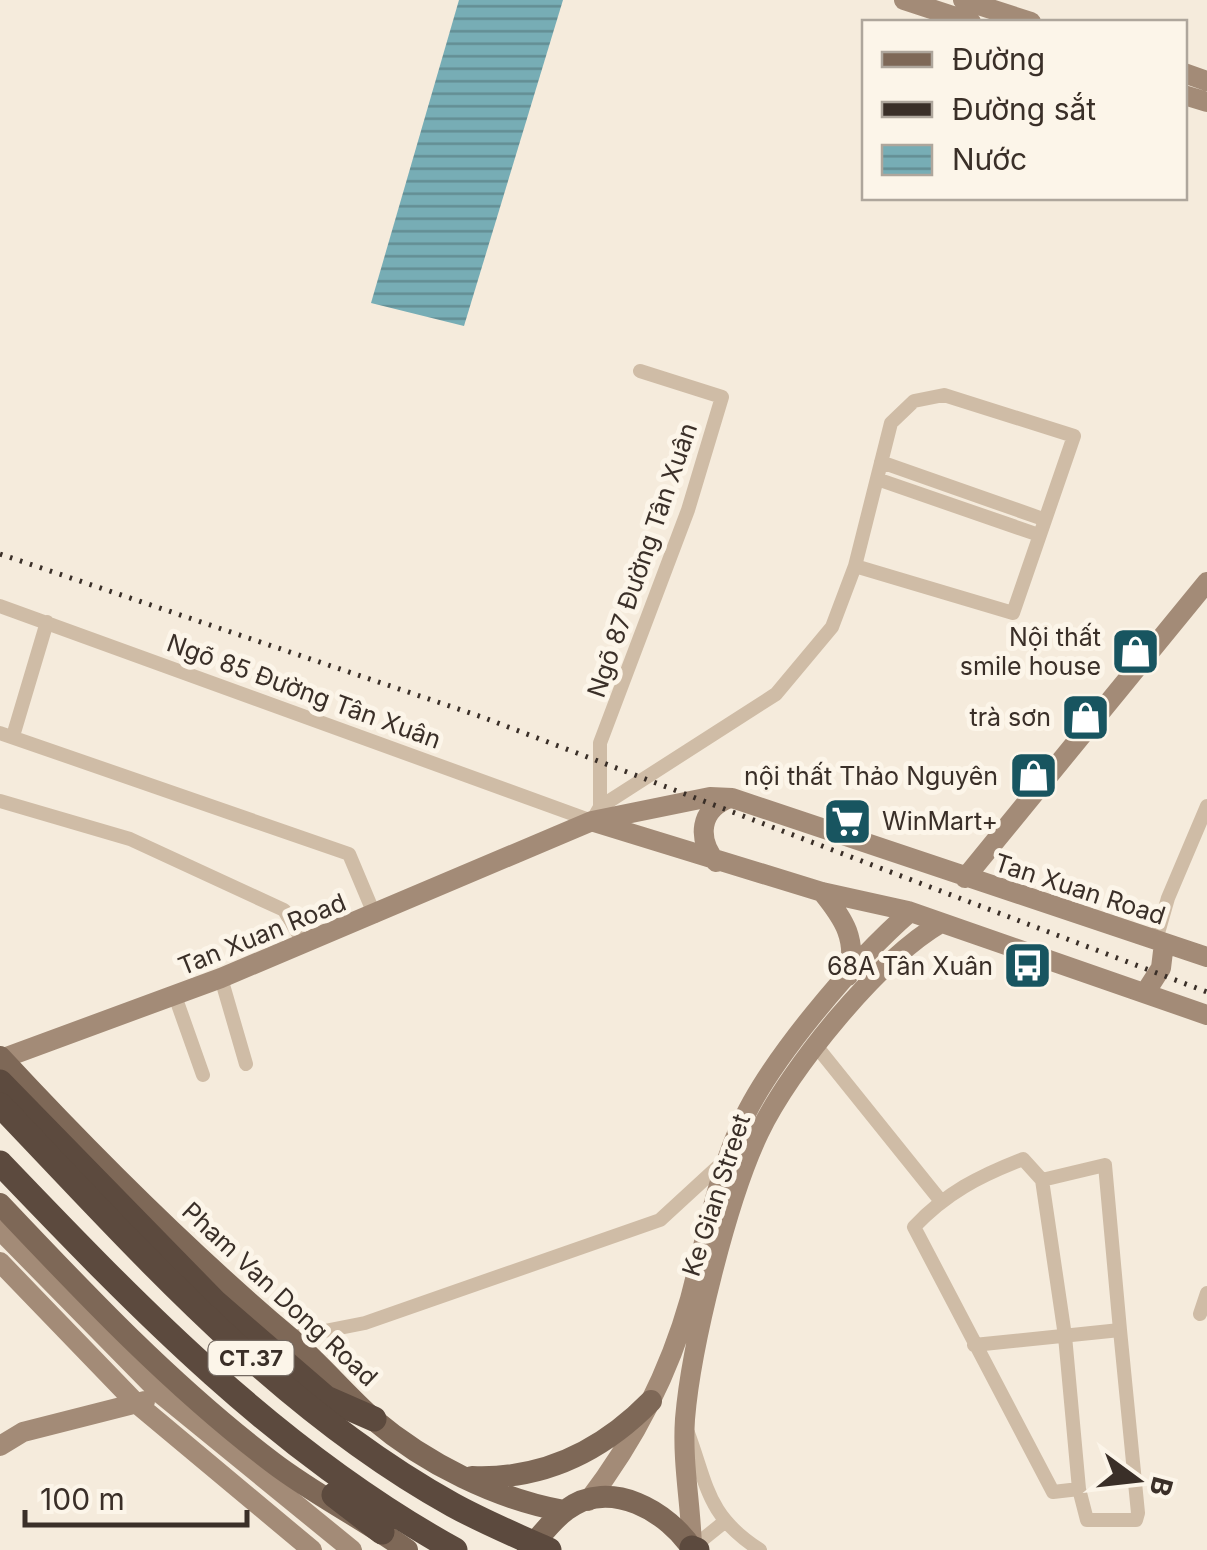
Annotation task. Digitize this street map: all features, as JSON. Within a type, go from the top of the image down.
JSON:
[{"type":"highway","points":[[0,1082],[214,1302],[314,1388],[374,1419]]},
{"type":"highway","name":"CT.37","points":[[0,1105],[186,1296],[333,1426],[452,1505],[549,1550]]},
{"type":"highway","name":"CT.37","points":[[0,1163],[155,1325],[236,1398],[361,1495],[455,1550]]},
{"type":"highway","points":[[0,1187],[144,1338],[212,1398],[382,1532]]},
{"type":"main road","points":[[904,0],[965,20]]},
{"type":"main road","points":[[963,0],[1025,20]]},
{"type":"main road","points":[[966,878],[1207,582]]},
{"type":"main road","name":"Tan Xuan Road","points":[[1,1058],[175,996],[375,916],[596,814],[710,797],[732,798],[1207,956]]},
{"type":"main road","points":[[716,862],[703,843],[704,824],[714,806],[732,798]]},
{"type":"main road","points":[[596,814],[716,862],[910,912],[1207,1016]]},
{"type":"main road","points":[[822,892],[850,934],[853,958],[848,978]]},
{"type":"main road","name":"Ke Gian Street","points":[[694,1549],[685,1422],[724,1204],[727,1158],[770,1075],[848,978],[910,912]]},
{"type":"main road","name":"Ke Gian Street","points":[[588,1500],[628,1444],[651,1401],[724,1204],[763,1125],[817,1047],[892,960],[941,922]]},
{"type":"main road","points":[[1145,993],[1162,968],[1160,941]]},
{"type":"main road","name":"Pham Van Dong Road","points":[[1,1058],[222,1281],[374,1419],[464,1476],[516,1502],[564,1511]]},
{"type":"main road","points":[[0,1092],[216,1312],[305,1390],[325,1406],[374,1419]]},
{"type":"main road","points":[[0,1171],[153,1330],[327,1476],[382,1532]]},
{"type":"main road","points":[[0,1204],[136,1346],[203,1407],[275,1465],[407,1550]]},
{"type":"main road","points":[[0,1230],[162,1395],[352,1550]]},
{"type":"main road","points":[[0,1262],[136,1404],[312,1550]]},
{"type":"main road","points":[[0,1446],[23,1432],[162,1395]]},
{"type":"main road","points":[[464,1476],[544,1470],[607,1440],[651,1401]]},
{"type":"main road","points":[[528,1550],[564,1511],[588,1500],[618,1498],[648,1506],[674,1523],[694,1549]]},
{"type":"street","name":"Ngõ 87 Đường Tân Xuân","points":[[596,814],[600,744],[682,525],[722,397],[640,371]]},
{"type":"street","points":[[596,814],[776,694],[832,627],[855,566],[891,423],[914,401],[944,394],[1074,436],[1013,613],[855,566]]},
{"type":"street","points":[[882,462],[1044,519]]},
{"type":"street","points":[[877,480],[1039,534]]},
{"type":"street","name":"Ngõ 85 Đường Tân Xuân","points":[[0,606],[596,814]]},
{"type":"street","points":[[47,622],[7,735],[349,854],[375,916]]},
{"type":"street","points":[[0,802],[130,839],[284,910],[304,943]]},
{"type":"street","points":[[1160,941],[1168,898],[1207,806]]},
{"type":"street","points":[[221,978],[246,1064]]},
{"type":"street","points":[[175,996],[203,1075]]},
{"type":"street","points":[[817,1047],[940,1200]]},
{"type":"street","points":[[289,1338],[364,1323],[660,1220],[727,1158]]},
{"type":"street","points":[[1042,1180],[1105,1165],[1136,1520],[1087,1520],[1079,1489],[1066,1336],[1042,1180],[1023,1159],[974,1179],[940,1200],[914,1228],[1053,1492],[1079,1489]]},
{"type":"street","points":[[1200,1314],[1207,1294]]},
{"type":"street","points":[[974,1344],[1120,1330]]},
{"type":"street","points":[[685,1422],[706,1492],[723,1523],[760,1550]]},
{"type":"street","points":[[694,1549],[723,1523]]},
{"type":"water","points":[[459,0],[563,0],[464,326],[371,303]]},
{"type":"railway","points":[[0,554],[482,717],[1207,992]]},
{"type":"place","name":"Nội thất smile house","points":[[1136,651]]},
{"type":"place","name":"trà sơn","points":[[1086,717]]},
{"type":"place","name":"nội thất Thảo Nguyên","points":[[1033,776]]},
{"type":"place","name":"WinMart+","points":[[847,821]]},
{"type":"place","name":"68A Tân Xuân","points":[[1028,966]]}]
